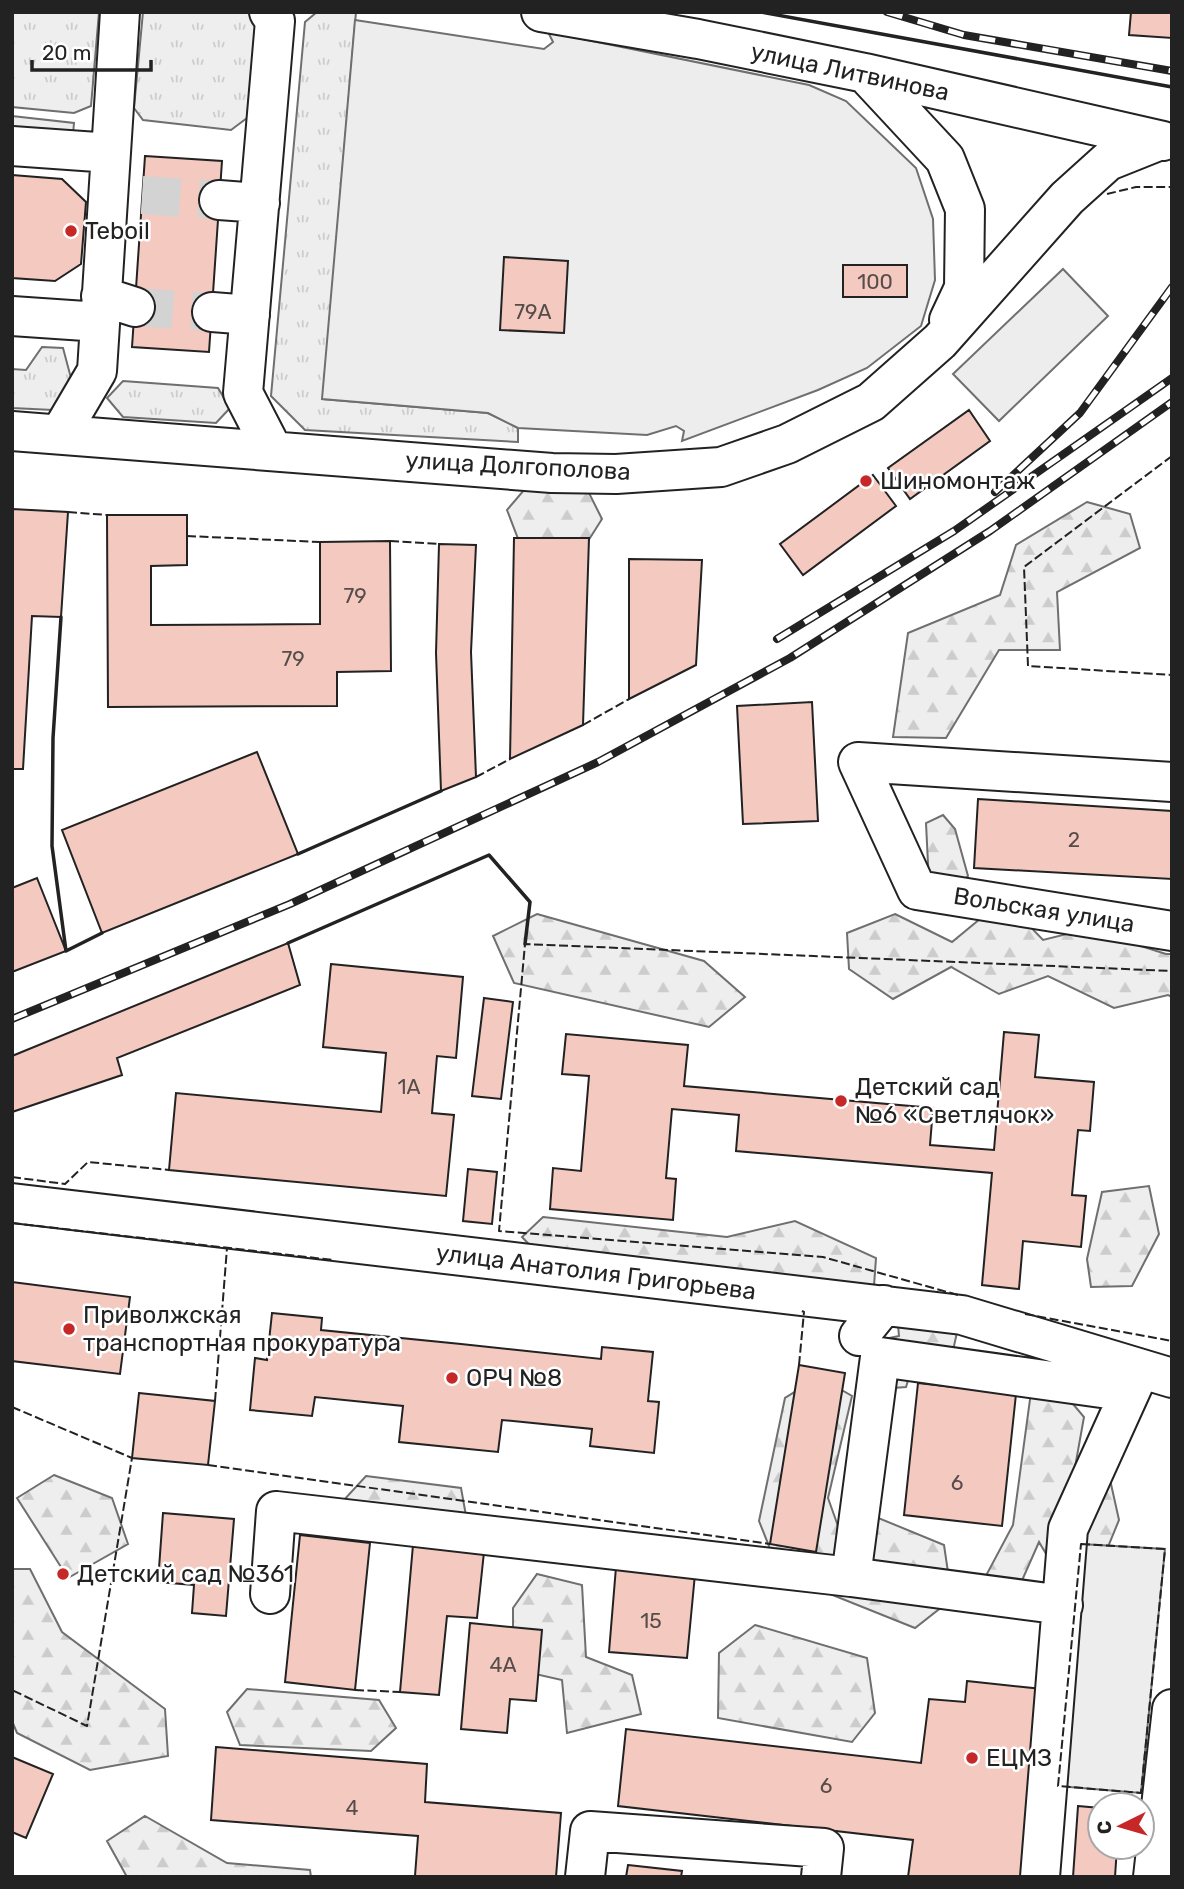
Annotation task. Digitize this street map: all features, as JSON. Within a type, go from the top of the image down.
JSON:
[{"type":"street","points":[[60,435],[97,371],[112,309],[125,193],[111,153],[120,12]]},
{"type":"street","points":[[269,12],[275,21],[243,394],[273,451]]},
{"type":"street","name":"улица Литвинова","points":[[541,12],[698,39],[865,73],[1165,141]]},
{"type":"street","points":[[865,73],[945,159],[965,209],[964,288],[940,341]]},
{"type":"street","name":"улица Долгополова","points":[[12,431],[552,472],[616,474],[721,467],[787,444],[871,402],[940,341],[1016,254],[1108,161],[1165,141]]},
{"type":"street","points":[[12,146],[111,153]]},
{"type":"street","points":[[219,200],[260,203]]},
{"type":"street","points":[[12,316],[112,309]]},
{"type":"street","points":[[212,312],[250,315]]},
{"type":"street","name":"Вольская улица","points":[[1172,782],[858,762],[917,890],[1172,931]]},
{"type":"street","name":"улица Анатолия Григорьева","points":[[12,1203],[962,1315],[1148,1379]]},
{"type":"street","points":[[859,1336],[884,1305]]},
{"type":"street","points":[[851,1577],[880,1357],[1148,1379],[1068,1529],[1040,1877]]},
{"type":"street","points":[[271,1594],[276,1511],[851,1577],[1063,1605]]},
{"type":"street","points":[[1153,1877],[1155,1757],[1172,1709]]},
{"type":"street","points":[[585,1877],[590,1831],[824,1848],[821,1877]]},
{"type":"green space","points":[[12,12],[99,12],[91,106],[74,113],[12,107]]},
{"type":"green space","points":[[143,12],[257,12],[247,118],[231,130],[143,120],[134,108]]},
{"type":"green space","points":[[317,12],[356,12],[323,399],[488,413],[518,428],[518,442],[305,430],[271,396],[305,22]]},
{"type":"green space","points":[[42,347],[63,348],[71,378],[53,410],[12,408],[12,369],[26,370]]},
{"type":"green space","points":[[123,381],[218,388],[230,408],[216,423],[123,417],[107,398]]},
{"type":"green space","points":[[530,483],[586,487],[602,519],[583,549],[522,549],[507,510]]},
{"type":"green space","points":[[1087,502],[1130,514],[1140,548],[1057,592],[1060,650],[999,650],[946,738],[893,737],[908,633],[1000,595],[1016,545]]},
{"type":"green space","points":[[943,815],[955,829],[968,876],[951,891],[929,884],[926,823]]},
{"type":"green space","points":[[537,914],[704,961],[745,997],[709,1027],[514,983],[493,936]]},
{"type":"green space","points":[[895,914],[952,942],[986,914],[1019,915],[1043,940],[1087,929],[1172,954],[1172,997],[1168,995],[1114,1008],[1048,976],[999,994],[951,967],[893,999],[849,969],[847,933]]},
{"type":"green space","points":[[1149,1186],[1159,1234],[1132,1286],[1091,1287],[1087,1259],[1102,1192]]},
{"type":"green space","points":[[543,1217],[727,1237],[795,1221],[876,1258],[874,1286],[846,1305],[753,1271],[541,1257],[522,1237]]},
{"type":"green space","points":[[897,1314],[960,1319],[952,1355],[916,1355],[906,1387],[880,1389],[865,1343],[899,1336]]},
{"type":"green space","points":[[819,1377],[852,1396],[828,1498],[838,1526],[876,1517],[944,1545],[952,1599],[915,1628],[780,1574],[759,1521],[785,1398]]},
{"type":"green space","points":[[1057,1385],[1084,1417],[1072,1484],[1111,1484],[1119,1520],[1094,1581],[1065,1586],[1039,1542],[1016,1594],[981,1585],[1013,1525],[1031,1392]]},
{"type":"green space","points":[[54,1475],[112,1498],[128,1544],[68,1578],[17,1498]]},
{"type":"green space","points":[[366,1476],[461,1488],[467,1521],[342,1502]]},
{"type":"green space","points":[[12,1569],[30,1569],[62,1632],[165,1709],[168,1756],[90,1770],[17,1733],[12,1721]]},
{"type":"green space","points":[[537,1574],[582,1585],[586,1657],[632,1675],[641,1714],[567,1733],[562,1680],[513,1669],[513,1608]]},
{"type":"green space","points":[[755,1625],[867,1658],[875,1713],[852,1742],[718,1718],[719,1653]]},
{"type":"green space","points":[[247,1689],[379,1700],[396,1728],[371,1751],[240,1745],[227,1712]]},
{"type":"green space","points":[[145,1816],[227,1863],[310,1870],[311,1877],[127,1877],[107,1841]]},
{"type":"shaded area","points":[[355,20],[544,49],[553,42],[548,32],[809,85],[846,101],[916,168],[933,219],[935,280],[921,326],[867,368],[818,390],[682,441],[684,431],[676,426],[647,435],[518,428],[488,413],[322,399]]},
{"type":"shaded area","points":[[12,116],[74,123],[72,145],[12,139]]},
{"type":"shaded area","points":[[1063,269],[1108,316],[999,421],[953,374]]},
{"type":"shaded area","points":[[1081,1544],[1165,1549],[1141,1791],[1058,1786]]},
{"type":"building","points":[[1131,12],[1172,12],[1172,38],[1129,35]]},
{"type":"building","points":[[145,156],[222,161],[209,352],[132,347]]},
{"type":"building","points":[[12,175],[62,179],[86,202],[81,264],[55,281],[12,278]]},
{"type":"building","points":[[504,257],[568,261],[564,333],[500,330]]},
{"type":"building","points":[[843,265],[907,265],[907,297],[843,297]]},
{"type":"building","points":[[969,410],[990,441],[910,499],[888,468]]},
{"type":"building","points":[[873,475],[896,506],[803,575],[780,544]]},
{"type":"building","points":[[12,509],[68,512],[61,617],[32,616],[23,769],[12,769]]},
{"type":"building","points":[[107,515],[187,515],[187,565],[151,566],[151,625],[320,624],[320,542],[390,541],[391,671],[337,672],[337,706],[108,707]]},
{"type":"building","points":[[514,538],[589,538],[583,725],[510,759]]},
{"type":"building","points":[[439,544],[476,545],[471,652],[476,777],[441,791],[436,653]]},
{"type":"building","points":[[629,559],[702,560],[696,665],[629,699]]},
{"type":"building","points":[[812,702],[818,821],[743,824],[737,706]]},
{"type":"building","points":[[257,752],[298,854],[102,933],[62,830]]},
{"type":"building","points":[[978,799],[1172,811],[1172,879],[974,868]]},
{"type":"building","points":[[37,878],[66,951],[12,972],[12,888]]},
{"type":"building","points":[[288,943],[300,985],[117,1058],[122,1075],[12,1112],[12,1056]]},
{"type":"building","points":[[331,964],[463,977],[456,1058],[437,1056],[432,1113],[454,1115],[446,1196],[169,1170],[176,1093],[381,1112],[386,1053],[323,1047]]},
{"type":"building","points":[[484,998],[513,1002],[501,1099],[472,1096]]},
{"type":"building","points":[[1004,1032],[1039,1035],[1035,1077],[1094,1082],[1090,1131],[1078,1130],[1072,1195],[1086,1196],[1081,1247],[1023,1241],[1019,1289],[982,1285],[992,1173],[736,1151],[739,1115],[672,1109],[666,1178],[676,1179],[673,1220],[550,1209],[553,1168],[581,1171],[589,1076],[562,1074],[566,1034],[688,1045],[684,1086],[933,1108],[930,1145],[994,1150]]},
{"type":"building","points":[[468,1169],[497,1172],[492,1224],[463,1221]]},
{"type":"building","name":"Приволжская транспортная прокуратура","points":[[12,1282],[130,1297],[120,1374],[12,1361]]},
{"type":"building","name":"ОРЧ №8","points":[[272,1313],[322,1318],[321,1330],[601,1359],[602,1347],[653,1352],[648,1401],[659,1402],[654,1453],[590,1446],[592,1429],[502,1420],[498,1452],[399,1442],[403,1406],[315,1397],[312,1416],[250,1410],[255,1358],[267,1360]]},
{"type":"building","points":[[799,1365],[845,1373],[816,1552],[770,1544]]},
{"type":"building","points":[[918,1383],[1016,1394],[1002,1526],[904,1515]]},
{"type":"building","points":[[139,1393],[215,1401],[208,1465],[132,1458]]},
{"type":"building","points":[[163,1513],[234,1519],[226,1616],[192,1613],[194,1585],[158,1582]]},
{"type":"building","points":[[300,1535],[370,1543],[355,1690],[285,1682]]},
{"type":"building","points":[[413,1545],[484,1552],[477,1618],[447,1616],[439,1695],[400,1692]]},
{"type":"building","points":[[616,1567],[695,1574],[687,1658],[609,1652]]},
{"type":"building","points":[[470,1623],[542,1630],[536,1701],[510,1699],[507,1733],[461,1729]]},
{"type":"building","points":[[967,1681],[1042,1689],[1021,1877],[908,1877],[913,1840],[618,1806],[626,1729],[921,1763],[929,1699],[965,1702]]},
{"type":"building","points":[[216,1747],[427,1764],[425,1802],[561,1813],[556,1877],[415,1876],[418,1836],[211,1820]]},
{"type":"building","points":[[12,1757],[53,1774],[26,1838],[12,1832]]},
{"type":"building","points":[[1078,1806],[1086,1807],[1086,1861],[1116,1861],[1115,1877],[1073,1877]]},
{"type":"building","points":[[628,1865],[682,1871],[681,1877],[626,1877]]},
{"type":"tunnel","points":[[142,195],[219,200]]},
{"type":"tunnel","points":[[135,307],[212,312]]},
{"type":"railway","points":[[887,12],[964,35],[1172,71]]},
{"type":"railway","points":[[995,492],[1080,413],[1172,287]]},
{"type":"railway","points":[[777,639],[954,531],[1172,378]]},
{"type":"railway","points":[[12,1019],[290,904],[598,762],[790,658],[990,531],[1172,402]]},
{"type":"fence","points":[[1107,194],[1136,187],[1172,187]]},
{"type":"fence","points":[[1172,456],[1024,567],[1028,666],[1172,675]]},
{"type":"fence","points":[[68,512],[107,515]]},
{"type":"fence","points":[[187,536],[320,542]]},
{"type":"fence","points":[[390,541],[439,544]]},
{"type":"fence","points":[[583,725],[629,699]]},
{"type":"fence","points":[[476,777],[510,759]]},
{"type":"fence","points":[[958,1295],[823,1257],[499,1231],[525,944],[1172,971]]},
{"type":"fence","points":[[12,1177],[65,1184],[88,1162],[169,1170]]},
{"type":"fence","points":[[12,1223],[333,1260]]},
{"type":"fence","points":[[215,1401],[227,1248]]},
{"type":"fence","points":[[799,1365],[802,1311]]},
{"type":"fence","points":[[1025,1314],[1172,1341]]},
{"type":"fence","points":[[12,1407],[132,1458],[87,1726],[12,1690]]},
{"type":"fence","points":[[208,1465],[770,1544]]},
{"type":"fence","points":[[1081,1544],[1165,1549],[1141,1793],[1058,1786],[1081,1544]]},
{"type":"fence","points":[[355,1690],[400,1692]]},
{"type":"wall","points":[[761,12],[1172,87]]},
{"type":"wall","points":[[61,617],[53,738],[52,846],[66,951],[102,933]]},
{"type":"wall","points":[[298,854],[441,791]]},
{"type":"wall","points":[[288,943],[489,855],[530,902],[525,944]]},
{"type":"place","name":"Teboil","points":[[71,231]]},
{"type":"place","name":"Шиномонтаж","points":[[866,481]]},
{"type":"place","name":"Детский сад №6 «Светлячок»","points":[[841,1101]]},
{"type":"place","name":"Приволжская транспортная прокуратура","points":[[69,1329]]},
{"type":"place","name":"ОРЧ №8","points":[[452,1378]]},
{"type":"place","name":"Детский сад №361","points":[[63,1574]]},
{"type":"place","name":"ЕЦМЗ","points":[[972,1758]]}]
